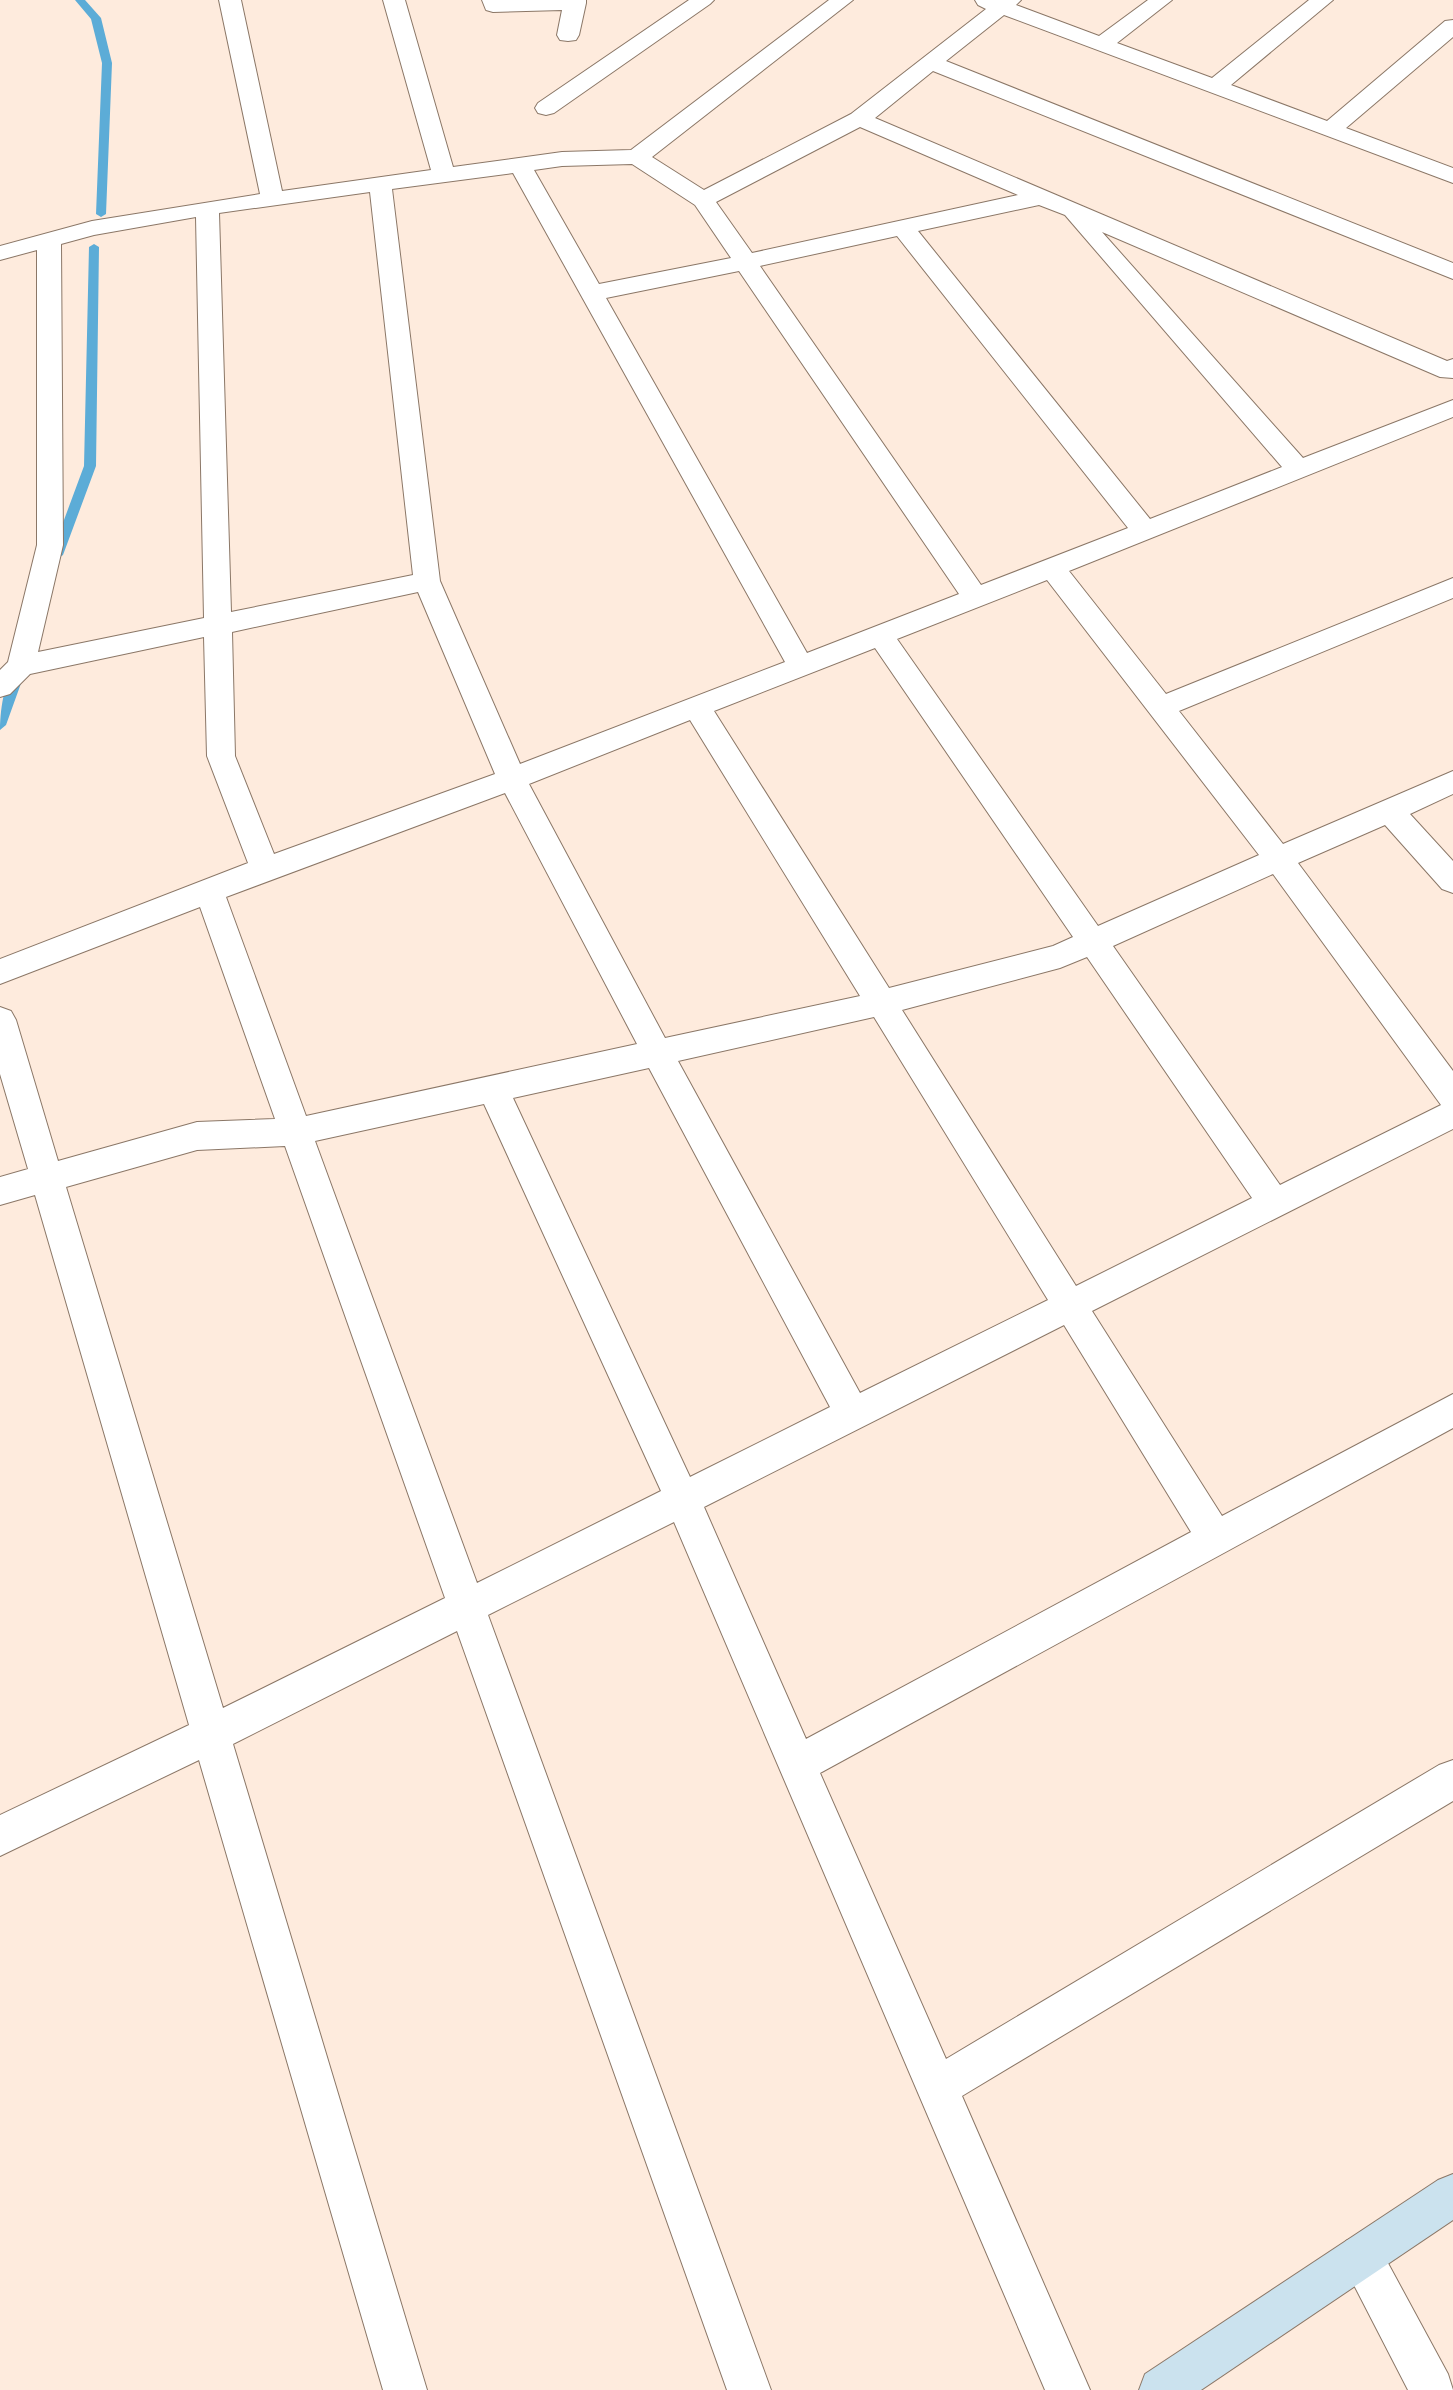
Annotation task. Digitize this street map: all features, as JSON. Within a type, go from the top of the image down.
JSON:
[{"type":"street","points":[[230,0],[272,197]]},
{"type":"street","points":[[394,0],[444,176]]},
{"type":"street","points":[[493,0],[493,6],[575,1],[568,36]]},
{"type":"street","points":[[546,108],[703,0]]},
{"type":"street","points":[[638,157],[842,0]]},
{"type":"street","points":[[1102,44],[1161,0]]},
{"type":"street","points":[[1215,87],[1322,0]]},
{"type":"street","points":[[703,200],[859,119],[998,2],[1102,44],[1453,176]]},
{"type":"street","points":[[1330,130],[1453,26]]},
{"type":"street","points":[[929,62],[1453,272]]},
{"type":"street","points":[[859,119],[1452,370]]},
{"type":"street","points":[[0,253],[92,228],[272,197],[562,159],[638,157],[703,200],[976,598]]},
{"type":"street","points":[[520,165],[801,666]]},
{"type":"street","points":[[380,184],[427,581],[512,778],[657,1053],[852,1413]]},
{"type":"street","points":[[592,293],[746,262],[1042,197]]},
{"type":"street","points":[[207,208],[221,756],[265,869]]},
{"type":"street","points":[[1070,209],[1299,470]]},
{"type":"street","points":[[903,228],[1145,531]]},
{"type":"street","points":[[0,687],[21,666],[50,545],[49,240]]},
{"type":"street","points":[[0,972],[801,666],[1453,408]]},
{"type":"street","points":[[1052,568],[1278,859],[1453,1096]]},
{"type":"street","points":[[21,666],[427,581]]},
{"type":"street","points":[[1160,708],[1453,587]]},
{"type":"street","points":[[880,635],[1275,1203]]},
{"type":"street","points":[[696,706],[1215,1538]]},
{"type":"street","points":[[0,1191],[197,1136],[295,1132],[881,1003],[1060,956],[1453,782]]},
{"type":"street","points":[[1389,810],[1453,881]]},
{"type":"street","points":[[209,891],[749,2390]]},
{"type":"street","points":[[0,1020],[405,2390]]},
{"type":"street","points":[[493,1089],[682,1498],[1068,2390]]},
{"type":"street","points":[[0,1836],[210,1735],[1453,1114]]},
{"type":"street","points":[[798,1764],[1453,1410]]},
{"type":"street","points":[[938,2087],[1453,1779]]},
{"type":"street","points":[[1161,2390],[1453,2195]]},
{"type":"street","points":[[1361,2256],[1432,2390]]},
{"type":"waterway","points":[[80,0],[96,18],[107,63],[101,214]]},
{"type":"waterway","points":[[57,555],[90,466],[94,247]]},
{"type":"waterway","points":[[0,725],[18,675]]}]
